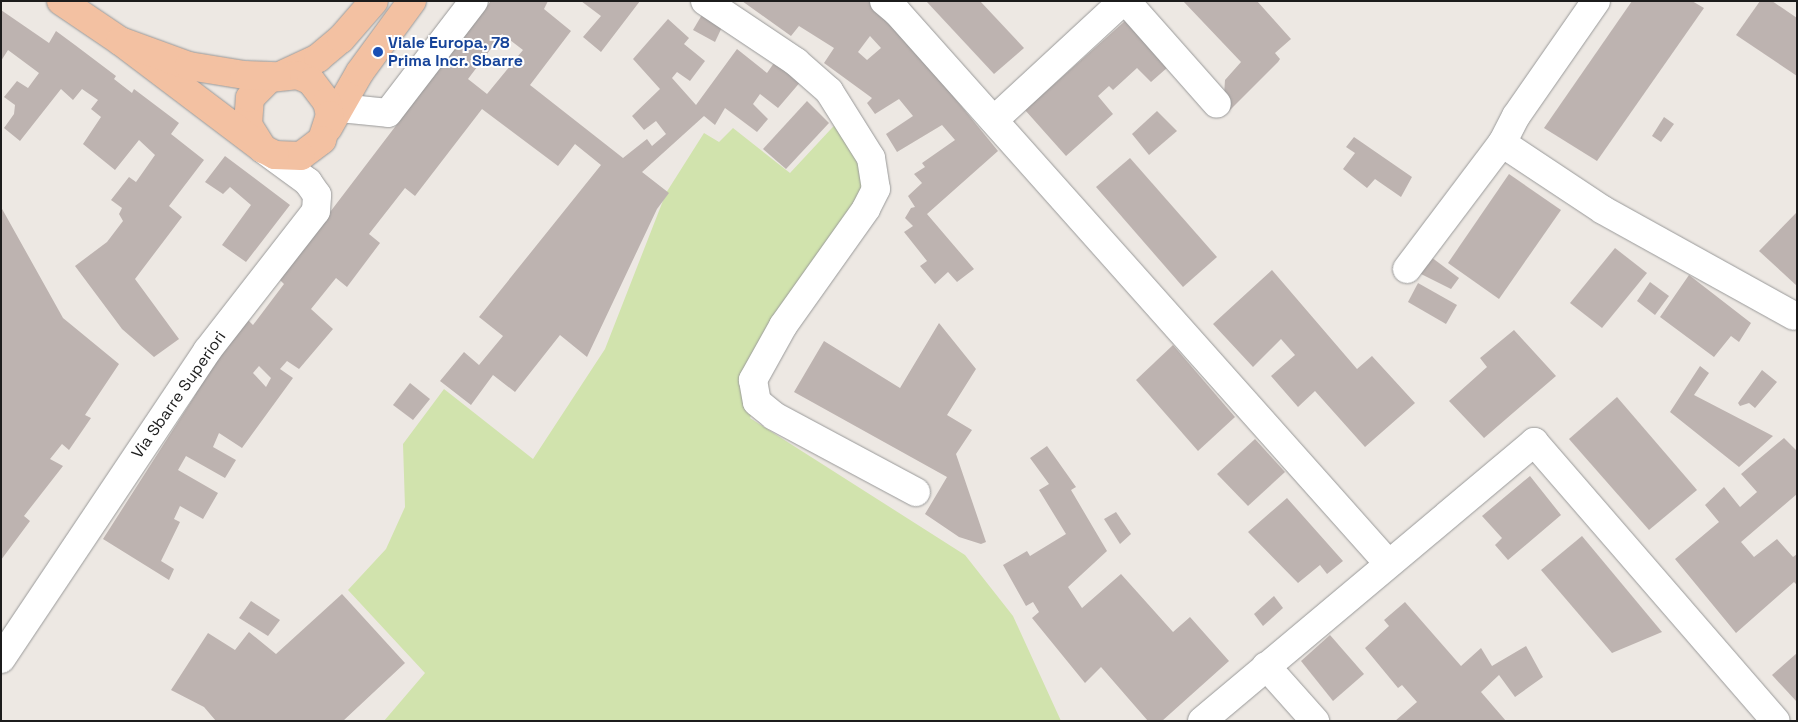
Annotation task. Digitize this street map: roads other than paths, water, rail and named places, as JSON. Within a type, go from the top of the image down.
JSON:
[{"type":"main road","points":[[61,1],[120,41],[263,149],[275,155],[301,156],[322,140],[332,113],[412,1]]},
{"type":"main road","points":[[263,149],[248,126],[247,111],[250,98],[258,86],[318,58],[341,39],[374,1]]},
{"type":"main road","points":[[120,41],[189,66],[244,75],[280,75],[311,80],[332,113]]},
{"type":"street","points":[[332,113],[388,113],[474,1]]},
{"type":"street","points":[[705,1],[796,62],[828,90],[871,158],[876,189],[866,209],[783,326],[753,380],[757,402],[774,416],[916,492]]},
{"type":"street","points":[[884,1],[897,12],[994,120],[1387,562]]},
{"type":"street","points":[[994,120],[1125,1],[1217,104]]},
{"type":"street","points":[[1407,269],[1502,143],[1516,116],[1596,1]]},
{"type":"street","points":[[1502,143],[1603,210],[1794,316]]},
{"type":"street","name":"Via Sbarre Superiori","points":[[1,659],[207,351],[316,211],[317,195],[308,182],[263,149]]},
{"type":"street","points":[[1202,721],[1387,562],[1534,442],[1776,721]]},
{"type":"street","points":[[1266,666],[1314,721]]},
{"type":"place","name":"Viale Europa, 78 Prima Incr. Sbarre","points":[[378,52]]}]
